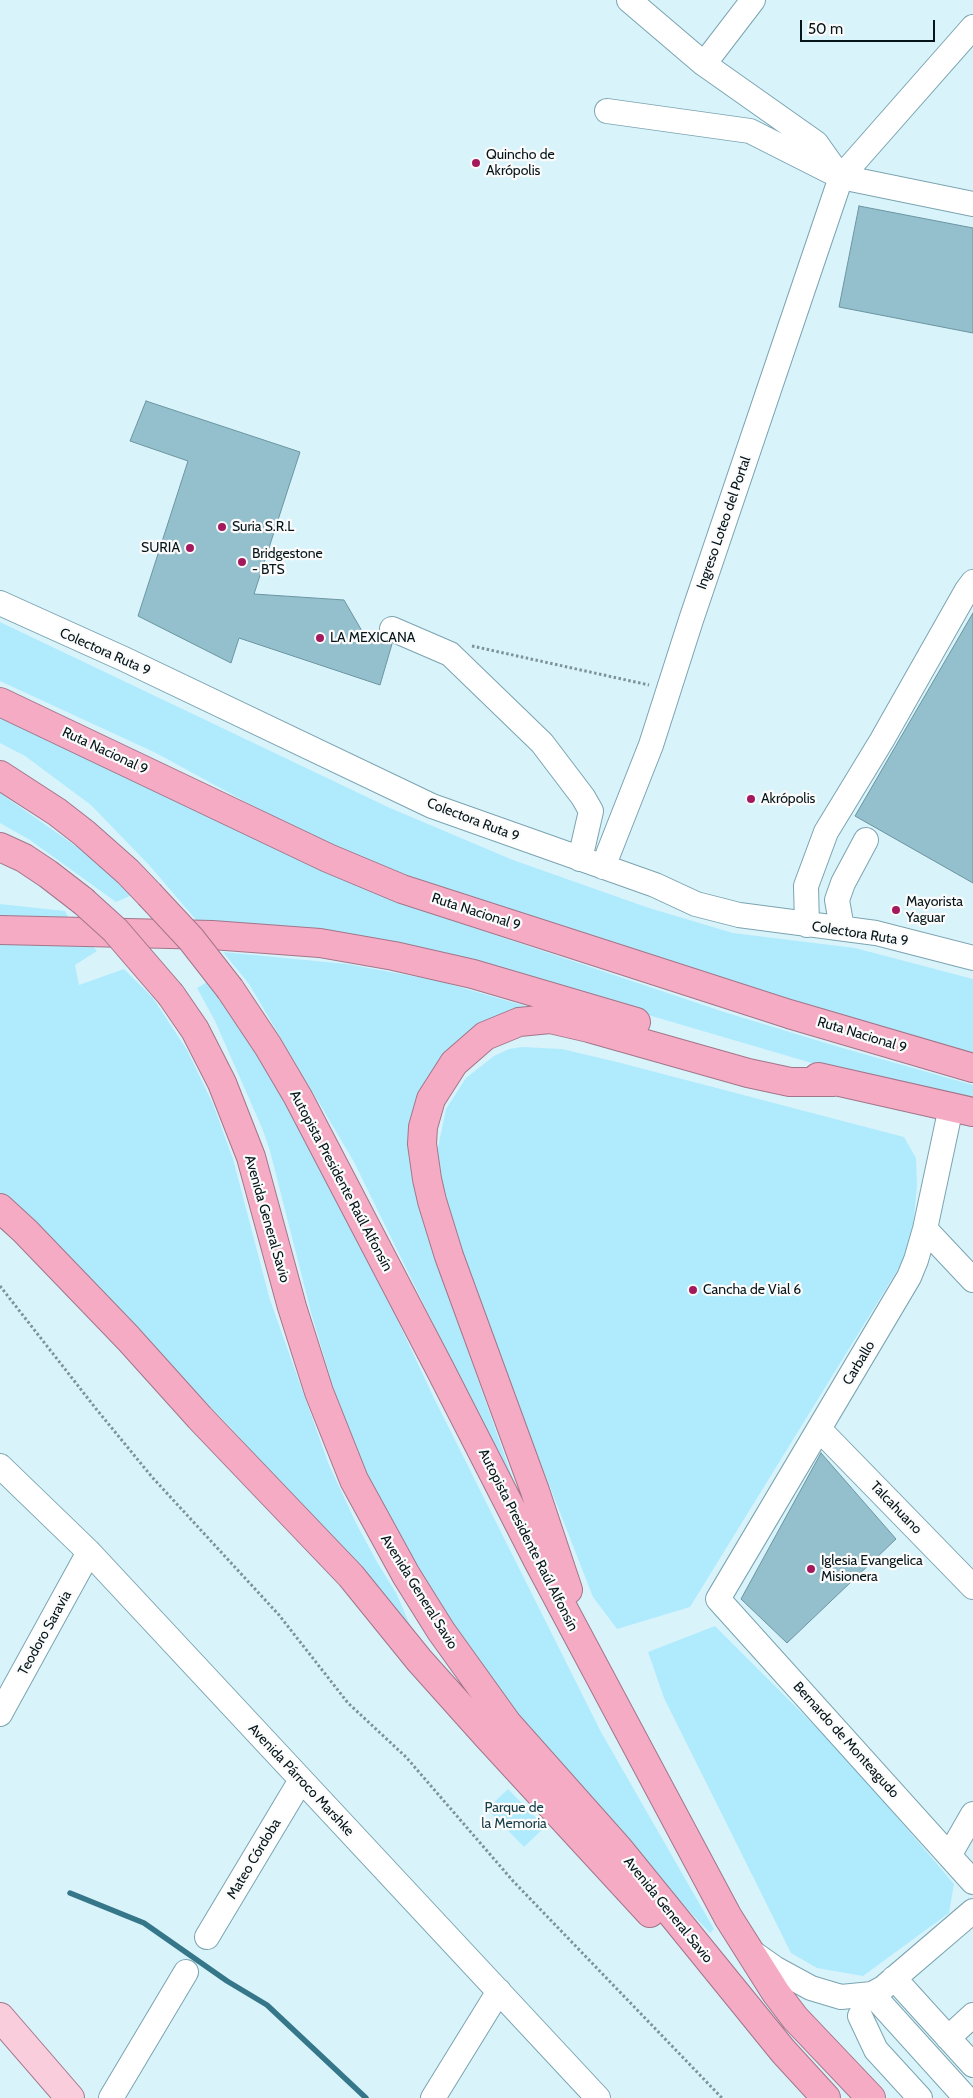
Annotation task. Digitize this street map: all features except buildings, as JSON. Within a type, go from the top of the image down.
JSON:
[{"type":"highway","name":"Ruta Nacional 9","points":[[0,702],[328,858],[402,889],[789,1014],[973,1068]]},
{"type":"highway","name":"Autopista Presidente Raúl Alfonsín","points":[[0,775],[58,812],[128,872],[191,939],[230,989],[268,1046],[298,1097],[590,1658]]},
{"type":"highway","name":"Avenida General Savio","points":[[0,847],[24,858],[48,874],[115,930],[171,996],[195,1030],[222,1083],[251,1156],[292,1307],[319,1392],[354,1480],[406,1575],[441,1631],[507,1723],[619,1849],[783,2051],[826,2098]]},
{"type":"highway","points":[[0,930],[262,938],[320,943],[394,956],[482,976],[834,1082],[962,1109]]},
{"type":"highway","points":[[834,1082],[790,1082],[748,1073],[589,1028],[550,1019],[519,1022],[485,1036],[454,1063],[431,1099],[423,1128],[422,1144],[432,1202],[449,1256],[535,1491],[590,1658],[699,1865],[746,1947],[795,2018],[871,2098]]},
{"type":"highway","points":[[0,1208],[25,1231],[121,1331],[200,1418],[351,1576],[419,1660],[580,1839],[783,2051]]},
{"type":"main road","points":[[0,2017],[70,2098]]},
{"type":"street","points":[[629,0],[704,64],[816,143],[840,177]]},
{"type":"street","points":[[704,64],[754,0]]},
{"type":"street","points":[[840,177],[973,27]]},
{"type":"street","points":[[607,111],[750,131],[840,177],[973,204]]},
{"type":"street","name":"Ingreso Loteo del Portal","points":[[603,867],[651,745],[840,177]]},
{"type":"street","points":[[807,925],[806,886],[826,832],[882,740],[973,582]]},
{"type":"street","name":"Colectora Ruta 9","points":[[0,603],[124,659],[432,806],[655,885],[696,904],[739,915],[842,928],[902,939],[973,958]]},
{"type":"street","points":[[392,629],[450,654],[542,743],[583,797],[591,812],[580,859]]},
{"type":"street","points":[[842,928],[837,900],[843,883],[866,840]]},
{"type":"street","name":"Carballo","points":[[718,1599],[904,1288],[916,1260],[962,1109]]},
{"type":"street","points":[[925,1229],[973,1280]]},
{"type":"street","name":"Talcahuano","points":[[819,1429],[973,1587]]},
{"type":"street","name":"Avenida Párroco Marshke","points":[[0,1466],[89,1552],[598,2098]]},
{"type":"street","name":"Teodoro Saravia","points":[[0,1714],[89,1552]]},
{"type":"street","name":"Bernardo de Monteagudo","points":[[718,1599],[950,1854],[973,1882]]},
{"type":"street","name":"Mateo Córdoba","points":[[207,1937],[300,1780]]},
{"type":"street","points":[[950,1854],[973,1814]]},
{"type":"street","points":[[868,1995],[973,1911]]},
{"type":"street","points":[[746,1947],[776,1970],[801,1984],[868,1995],[966,2026],[973,2065]]},
{"type":"street","points":[[112,2098],[186,1972]]},
{"type":"street","points":[[432,2098],[499,1991]]},
{"type":"street","points":[[868,1995],[973,2089]]},
{"type":"street","points":[[868,1995],[876,2050],[920,2098]]},
{"type":"street","points":[[868,1995],[950,2098]]},
{"type":"street","points":[[868,1995],[966,2098]]},
{"type":"path","points":[[469,646],[669,689]]},
{"type":"path","points":[[0,1286],[146,1470],[278,1615],[348,1703],[406,1757],[514,1881],[722,2098]]},
{"type":"green space","points":[[0,622],[390,808],[513,860],[649,908],[733,933],[855,948],[973,979],[973,1056],[522,918],[378,865],[301,832],[156,753],[0,681]]},
{"type":"green space","points":[[0,715],[246,834],[400,903],[724,1012],[973,1085],[973,1102],[856,1076],[621,1007],[309,929],[197,921],[150,866],[91,805],[25,756],[0,743]]},
{"type":"green space","points":[[0,793],[93,858],[134,894],[116,902],[30,840],[0,823]]},
{"type":"green space","points":[[0,904],[65,911],[70,920],[0,920]]},
{"type":"green space","points":[[90,943],[97,951],[75,965],[79,985],[124,969],[153,998],[187,1050],[213,1104],[233,1159],[270,1300],[329,1465],[356,1523],[396,1593],[412,1629],[335,1546],[233,1430],[0,1192],[0,945]]},
{"type":"green space","points":[[223,952],[347,964],[439,981],[529,1007],[499,1017],[451,1049],[415,1180],[430,1244],[531,1530],[454,1366],[354,1162],[249,984]]},
{"type":"green space","points":[[209,981],[291,1109],[350,1219],[433,1396],[601,1732],[714,1929],[710,1933],[621,1839],[486,1683],[385,1514],[343,1420],[312,1316],[270,1151],[262,1128],[215,1021],[197,988]]},
{"type":"green space","points":[[522,1047],[562,1049],[904,1137],[916,1158],[917,1185],[914,1217],[903,1261],[690,1607],[617,1629],[593,1597],[471,1285],[447,1208],[437,1152],[446,1109],[466,1078],[494,1056],[509,1049]]},
{"type":"green space","points":[[715,1626],[845,1756],[954,1884],[949,1913],[863,1976],[817,1968],[791,1953],[664,1698],[648,1652]]},
{"type":"green space","name":"Parque de la Memoria","points":[[508,1789],[545,1827],[524,1847],[487,1809]]},
{"type":"waterway","points":[[70,1893],[144,1923],[227,1981],[267,2005],[366,2098]]},
{"type":"place","name":"Quincho de Akrópolis","points":[[476,163]]},
{"type":"place","name":"Suria S.R.L","points":[[222,527]]},
{"type":"place","name":"SURIA","points":[[190,548]]},
{"type":"place","name":"Bridgestone - BTS","points":[[242,562]]},
{"type":"place","name":"LA MEXICANA","points":[[320,638]]},
{"type":"place","name":"Akrópolis","points":[[751,799]]},
{"type":"place","name":"Mayorista Yaguar","points":[[896,910]]},
{"type":"place","name":"Cancha de Vial 6","points":[[693,1290]]},
{"type":"place","name":"Iglesia Evangelica Misionera","points":[[811,1569]]}]
